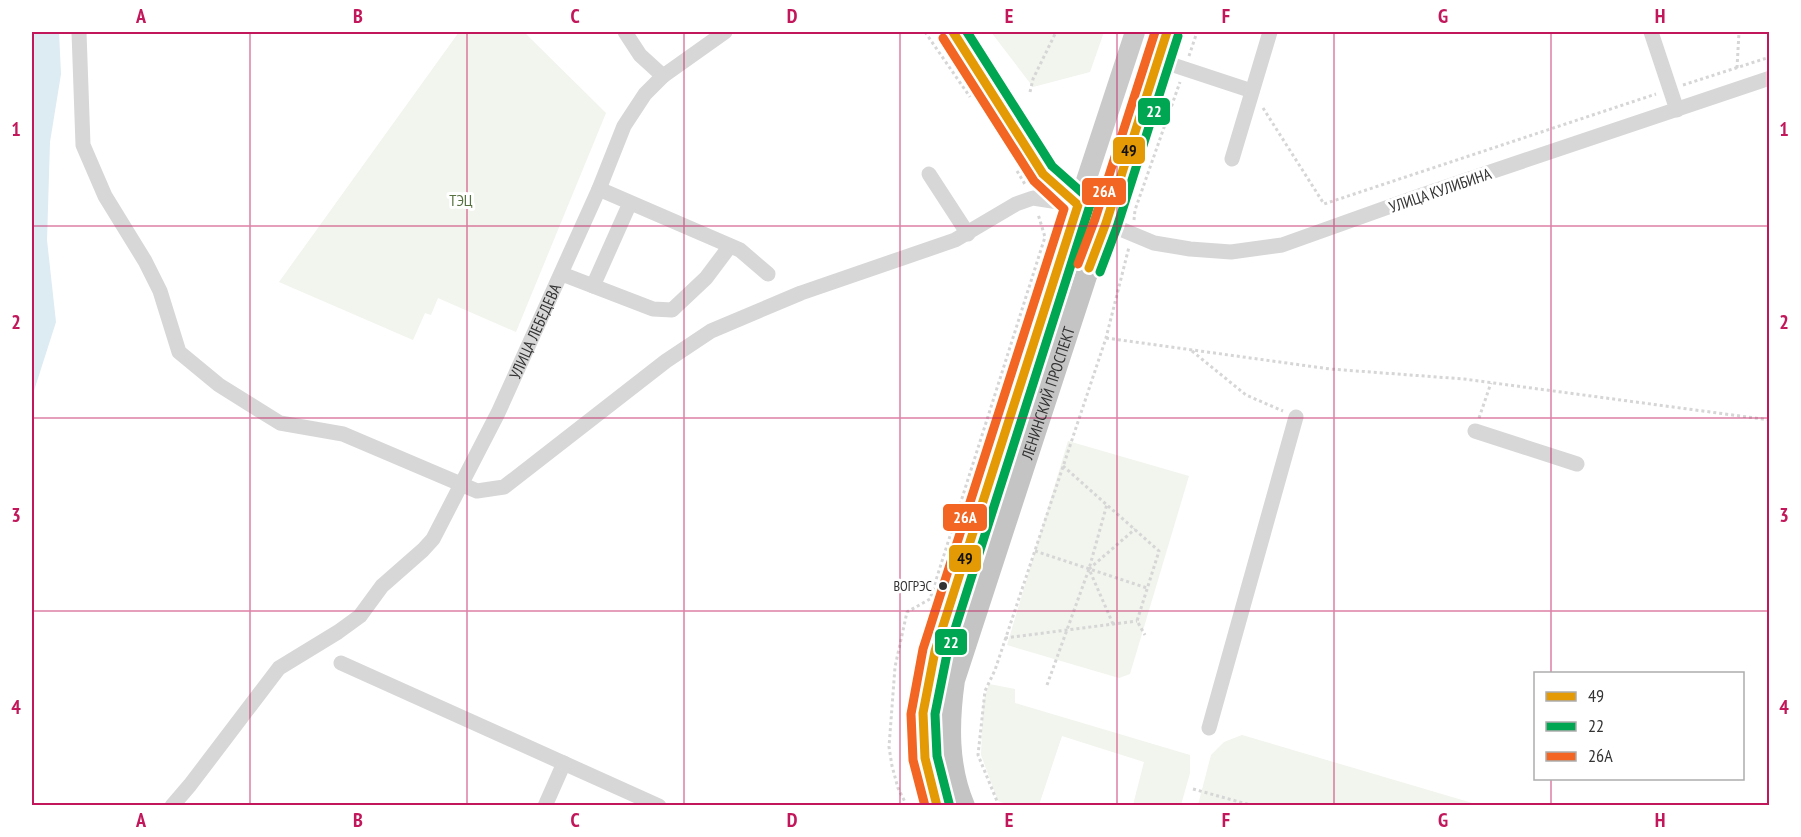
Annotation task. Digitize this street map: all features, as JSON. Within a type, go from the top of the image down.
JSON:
[{"type":"highway","points":[[953,32],[1043,174],[1078,205],[1106,223]]},
{"type":"highway","name":"ЛЕНИНСКИЙ ПРОСПЕКТ","points":[[964,806],[951,758],[949,715],[954,680],[1167,32]]},
{"type":"highway","name":"ЛЕНИНСКИЙ ПРОСПЕКТ","points":[[937,806],[925,758],[923,713],[935,651],[1078,205]]},
{"type":"main road","name":"ЛЕНИНСКИЙ ПРОСПЕКТ","points":[[1078,205],[1135,32]]},
{"type":"street","points":[[79,32],[83,145],[105,196],[145,261],[160,291],[179,352],[219,386],[280,423],[343,434],[477,491],[504,487],[666,361],[711,331],[793,296],[956,240],[1016,204],[1033,198],[1078,205]]},
{"type":"street","points":[[625,32],[640,55],[663,76]]},
{"type":"street","name":"УЛИЦА ЛЕБЕДЕВА","points":[[172,806],[279,668],[338,633],[360,616],[381,586],[433,539],[498,413],[562,274],[624,126],[645,94],[663,76],[725,32]]},
{"type":"street","points":[[1232,159],[1269,32]]},
{"type":"street","points":[[1651,32],[1677,110]]},
{"type":"street","points":[[1158,60],[1252,91]]},
{"type":"street","name":"УЛИЦА КУЛИБИНА","points":[[1106,223],[1154,243],[1221,251],[1253,250],[1282,245],[1422,195],[1770,78]]},
{"type":"street","points":[[930,174],[968,234]]},
{"type":"street","points":[[599,189],[740,250],[768,274]]},
{"type":"street","points":[[593,286],[630,203]]},
{"type":"street","points":[[562,274],[653,309],[672,310],[706,278],[730,246]]},
{"type":"street","points":[[1209,728],[1296,417]]},
{"type":"street","points":[[1475,431],[1577,464]]},
{"type":"street","points":[[341,663],[659,806]]},
{"type":"street","points":[[545,806],[564,763]]},
{"type":"path","points":[[925,32],[971,98]]},
{"type":"path","points":[[1030,92],[1033,79],[1056,32]]},
{"type":"path","points":[[999,806],[978,755],[985,691],[995,670],[1107,338],[1133,233],[1135,210],[1197,32]]},
{"type":"path","points":[[1737,68],[1739,32]]},
{"type":"path","points":[[1252,91],[1324,204],[1770,57]]},
{"type":"path","points":[[907,806],[898,788],[889,747],[895,667],[907,612],[930,599],[1045,237],[1033,198],[1015,168]]},
{"type":"path","points":[[1107,338],[1330,369],[1491,383],[1770,420]]},
{"type":"path","points":[[1190,350],[1246,395],[1296,417]]},
{"type":"path","points":[[1475,431],[1491,383]]},
{"type":"path","points":[[1064,466],[1160,551],[1137,621]]},
{"type":"path","points":[[1047,685],[1089,569],[1107,503]]},
{"type":"path","points":[[1089,569],[1135,529]]},
{"type":"path","points":[[1035,551],[1148,588]]},
{"type":"path","points":[[1089,569],[1113,624]]},
{"type":"path","points":[[1005,638],[1137,621]]},
{"type":"path","points":[[1137,621],[1145,634]]},
{"type":"path","points":[[1193,789],[1254,806]]},
{"type":"green space","name":"ТЭЦ","points":[[459,32],[524,32],[606,113],[516,332],[438,298],[431,315],[425,313],[413,340],[279,282]]},
{"type":"green space","points":[[991,32],[1104,32],[1090,72],[1033,87]]},
{"type":"green space","points":[[1068,441],[1189,476],[1130,674],[1119,678],[1007,645]]},
{"type":"green space","points":[[989,684],[1015,689],[1015,703],[1190,755],[1190,773],[1181,805],[1133,805],[1144,762],[1062,736],[1039,805],[1009,805],[998,801],[981,755],[983,703]]},
{"type":"green space","points":[[1242,735],[1479,805],[1198,805],[1211,755],[1224,742]]},
{"type":"shaded area","points":[[32,32],[59,32],[61,74],[50,142],[47,240],[56,322],[32,397]]},
{"type":"transit line","name":"49","points":[[937,806],[925,758],[923,713],[935,651],[1078,205],[1043,174],[953,32]]},
{"type":"transit line","name":"22","points":[[949,803],[937,756],[935,714],[947,654],[1090,205],[1087,197],[1052,166],[967,32]]},
{"type":"transit line","name":"26А","points":[[1078,264],[1095,219],[1155,32]]},
{"type":"transit line","name":"49","points":[[1089,268],[1106,223],[1167,32]]},
{"type":"transit line","name":"22","points":[[1100,272],[1117,227],[1178,36]]},
{"type":"transit line","name":"26А","points":[[925,806],[913,760],[911,714],[923,649],[1064,209],[1034,181],[943,38]]},
{"type":"place","name":"ВОГРЭС","points":[[943,586]]}]
